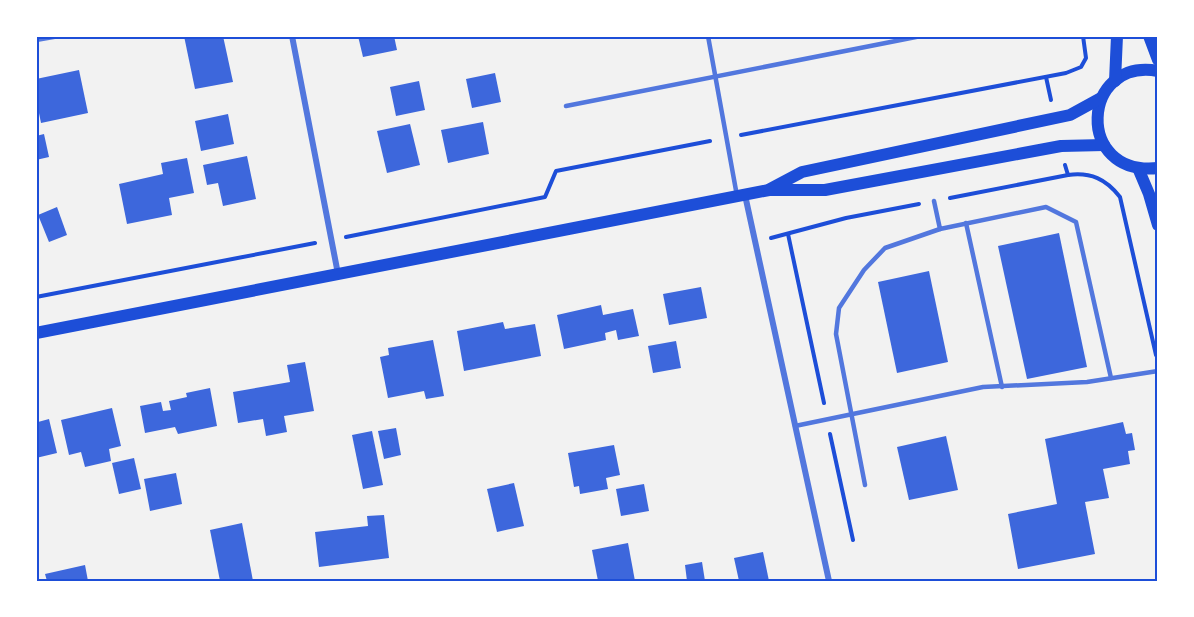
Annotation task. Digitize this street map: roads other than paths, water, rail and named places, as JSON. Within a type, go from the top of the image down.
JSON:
[{"type":"main road","points":[[1115,81],[1117,36]]},
{"type":"main road","points":[[1149,36],[1158,60]]},
{"type":"main road","points":[[769,190],[802,172],[1070,115],[1101,98],[1115,81],[1133,71],[1158,70]]},
{"type":"main road","points":[[1101,98],[1097,111],[1097,126],[1104,145],[1119,161],[1138,168],[1158,168]]},
{"type":"main road","points":[[36,333],[769,190],[825,190],[1061,146],[1104,145]]},
{"type":"main road","points":[[1138,168],[1158,225]]},
{"type":"street","points":[[292,36],[338,274]]},
{"type":"street","points":[[741,196],[756,242],[829,581]]},
{"type":"lane","points":[[36,40],[58,36]]},
{"type":"lane","points":[[708,36],[727,138],[741,196]]},
{"type":"lane","points":[[566,106],[921,36]]},
{"type":"lane","points":[[934,201],[940,229]]},
{"type":"lane","points":[[866,484],[836,334],[839,308],[864,270],[885,248],[940,229],[1046,207],[1076,222],[1111,378]]},
{"type":"lane","points":[[966,224],[1002,387]]},
{"type":"lane","points":[[795,426],[983,387],[1111,378],[1158,370]]}]
